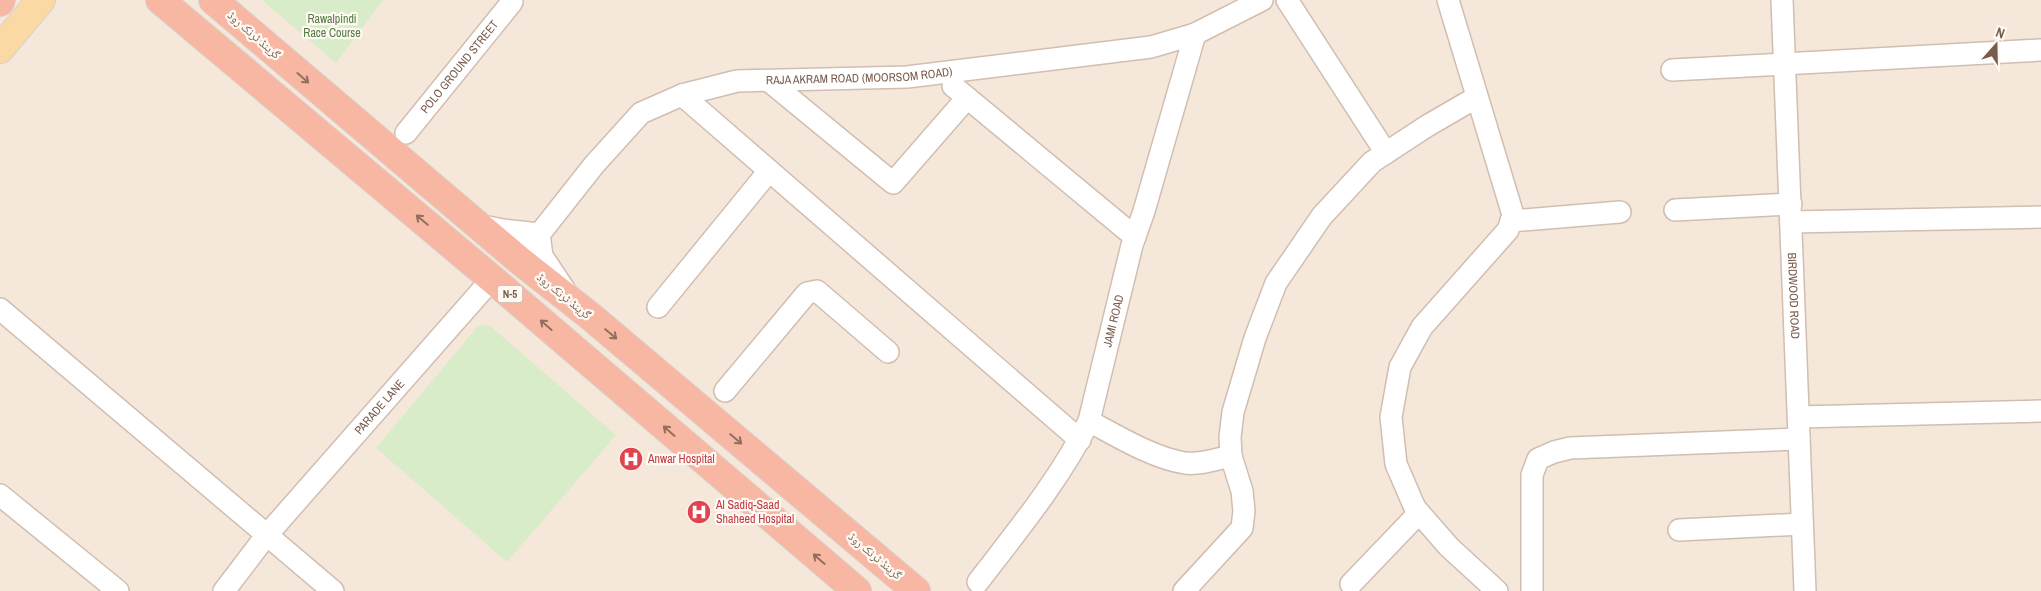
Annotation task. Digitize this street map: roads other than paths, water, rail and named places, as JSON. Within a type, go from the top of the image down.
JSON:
[{"type":"highway","name":"گرینڈ ٹرنک روڈ","points":[[213,0],[477,225],[572,302],[916,591]]},
{"type":"highway","name":"N-5","points":[[160,2],[492,279],[856,591]]},
{"type":"main road","points":[[0,22],[18,0]]},
{"type":"main road","points":[[0,49],[41,0]]},
{"type":"street","name":"RAJA AKRAM ROAD (MOORSOM ROAD)","points":[[519,260],[594,165],[642,113],[682,95],[737,81],[907,77],[1151,47],[1195,34],[1262,0]]},
{"type":"street","points":[[1286,0],[1386,154]]},
{"type":"street","points":[[1448,0],[1513,215],[1508,230],[1422,327],[1400,367],[1390,417],[1396,464],[1415,508],[1449,547],[1497,591]]},
{"type":"street","name":"BIRDWOOD ROAD","points":[[1782,0],[1805,591]]},
{"type":"street","name":"POLO GROUND STREET","points":[[406,133],[512,2]]},
{"type":"street","name":"JAMI ROAD","points":[[978,582],[1052,484],[1080,440],[1089,421],[1135,237],[1195,34]]},
{"type":"street","points":[[1672,70],[2041,50]]},
{"type":"street","points":[[768,81],[893,183],[960,92],[1135,237]]},
{"type":"street","points":[[682,95],[1080,440]]},
{"type":"street","points":[[1184,591],[1242,528],[1244,511],[1242,491],[1231,456],[1230,437],[1233,412],[1255,338],[1276,283],[1322,216],[1372,162],[1427,126],[1477,97]]},
{"type":"street","points":[[658,307],[769,171]]},
{"type":"street","points":[[1675,210],[2041,217]]},
{"type":"street","points":[[1511,221],[1620,212]]},
{"type":"street","points":[[477,225],[539,234],[542,256],[572,302]]},
{"type":"street","name":"PARADE LANE","points":[[224,591],[266,536],[492,279]]},
{"type":"street","points":[[725,391],[807,292],[817,291],[888,352]]},
{"type":"street","points":[[0,309],[333,591]]},
{"type":"street","points":[[1799,417],[2041,411]]},
{"type":"street","points":[[1089,421],[1132,444],[1186,463],[1210,461],[1231,456]]},
{"type":"street","points":[[1532,591],[1532,475],[1538,459],[1570,448],[1799,439]]},
{"type":"street","points":[[0,495],[118,591]]},
{"type":"street","points":[[1351,584],[1419,513]]},
{"type":"street","points":[[1679,530],[1802,524]]},
{"type":"place","name":"Anwar Hospital","points":[[631,459]]},
{"type":"place","name":"Al Sadiq-Saad Shaheed Hospital","points":[[699,512]]},
{"type":"park label","name":"Rawalpindi Race Course","points":[[332,26]]}]
